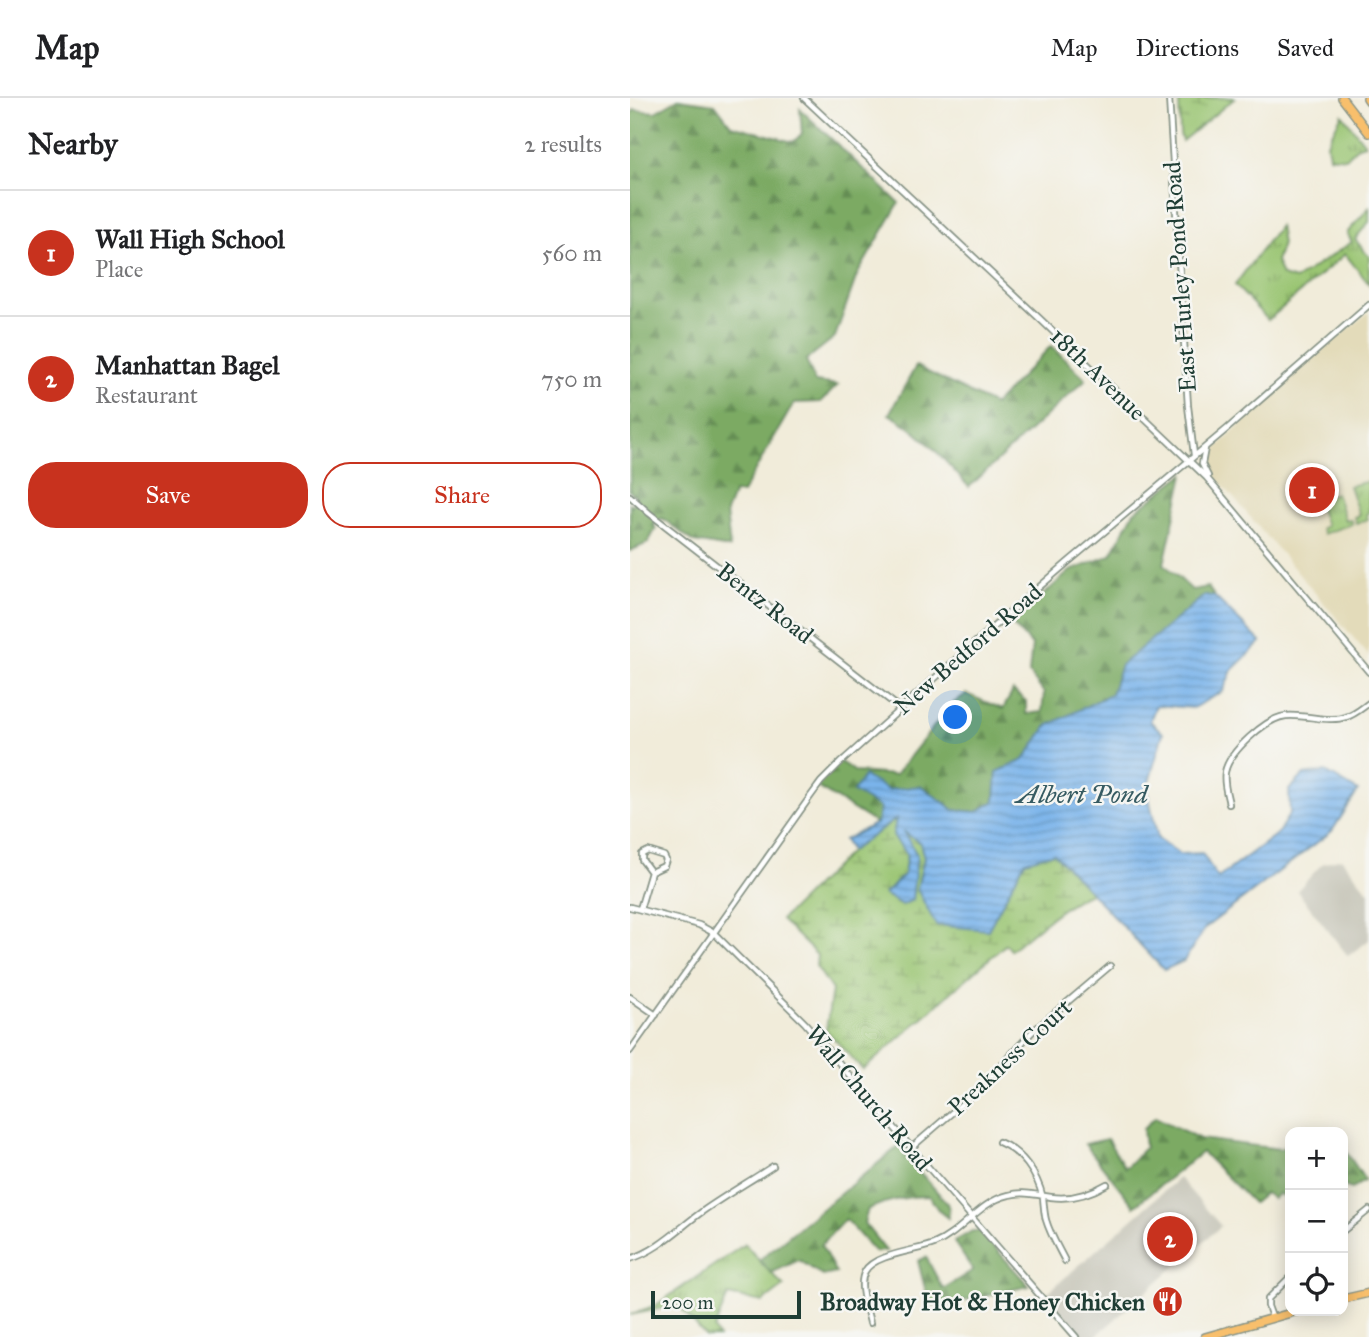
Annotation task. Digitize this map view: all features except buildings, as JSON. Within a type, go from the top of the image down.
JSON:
[{"type":"highway","points":[[1342,98],[1369,133]]},
{"type":"highway","points":[[1348,1298],[1369,1293]]},
{"type":"highway","points":[[1205,1337],[1285,1314]]},
{"type":"street","name":"18th Avenue","points":[[804,98],[1188,460],[1220,494],[1369,672]]},
{"type":"street","name":"East Hurley Pond Road","points":[[1169,98],[1188,406],[1195,456]]},
{"type":"street","name":"New Bedford Road","points":[[630,1051],[821,782],[839,763],[1369,305]]},
{"type":"street","points":[[1206,447],[1202,460],[1203,470],[1220,494]]},
{"type":"street","name":"Bentz Road","points":[[630,496],[901,709]]},
{"type":"street","points":[[1229,804],[1224,779],[1228,762],[1234,753],[1267,724],[1288,716],[1340,719],[1369,704]]},
{"type":"street","points":[[640,909],[651,872],[664,866],[666,860],[662,854],[648,851],[642,854],[642,860],[651,872]]},
{"type":"street","name":"Wall Church Road","points":[[630,907],[699,925],[714,933],[806,1023],[1076,1337]]},
{"type":"street","name":"Preakness Court","points":[[911,1147],[976,1091],[1032,1032],[1110,966]]},
{"type":"street","points":[[630,997],[656,1015]]},
{"type":"street","points":[[999,1142],[1013,1150],[1030,1168],[1042,1195],[1048,1227],[1065,1261]]},
{"type":"street","points":[[630,1259],[656,1247],[703,1211],[773,1166]]},
{"type":"street","points":[[870,1323],[862,1279],[866,1269],[884,1258],[942,1241],[989,1203],[1004,1196],[1022,1193],[1076,1197],[1107,1184]]},
{"type":"street","points":[[1348,1227],[1369,1210]]},
{"type":"street","points":[[1272,1317],[1268,1299],[1285,1282]]},
{"type":"shaded area","points":[[1369,312],[1369,656],[1209,469],[1209,455],[1300,369]]},
{"type":"shaded area","points":[[1341,858],[1369,890],[1369,940],[1348,956],[1297,891],[1322,864]]},
{"type":"shaded area","points":[[1179,1178],[1221,1226],[1095,1337],[1081,1337],[1045,1295]]},
{"type":"green space","points":[[1179,98],[1235,98],[1182,141]]},
{"type":"green space","points":[[678,99],[715,104],[731,125],[793,142],[802,134],[800,109],[899,203],[857,275],[835,337],[806,360],[815,382],[838,385],[821,402],[794,403],[742,493],[734,492],[726,512],[730,548],[694,542],[662,518],[653,526],[656,528],[648,543],[630,551],[630,504],[632,506],[637,498],[630,491],[630,115],[634,110],[655,112]]},
{"type":"green space","points":[[1342,114],[1365,144],[1358,146],[1346,158],[1329,156],[1327,143]]},
{"type":"green space","points":[[1369,208],[1369,222],[1355,239],[1369,257],[1369,284],[1345,254],[1268,320],[1235,285],[1279,226],[1282,244],[1276,261],[1282,276],[1295,280],[1352,242],[1347,233]]},
{"type":"green space","points":[[1051,346],[1086,379],[969,487],[922,438],[889,414],[916,366],[994,405]]},
{"type":"green space","points":[[1184,474],[1164,564],[1192,590],[1208,587],[1215,597],[1205,595],[1121,665],[1111,694],[1047,726],[1024,760],[997,772],[995,801],[977,812],[954,810],[921,786],[888,790],[877,824],[814,785],[837,760],[856,772],[895,775],[951,705],[966,694],[1003,709],[1013,691],[1026,701],[1026,714],[1042,712],[1044,693],[1029,673],[1032,645],[1011,623],[1070,571],[1111,555],[1134,512]]},
{"type":"green space","points":[[1369,481],[1369,511],[1366,515],[1368,519],[1356,523],[1354,517],[1359,515],[1349,486]]},
{"type":"green space","points":[[1336,493],[1345,520],[1350,519],[1352,524],[1323,534],[1321,528],[1326,526],[1317,500]]},
{"type":"green space","points":[[897,818],[893,836],[907,854],[904,875],[884,894],[902,905],[917,855],[901,830],[920,843],[924,858],[917,889],[988,930],[1025,861],[1054,853],[1091,893],[1061,910],[1011,950],[1006,944],[863,1070],[826,1030],[832,990],[816,966],[817,955],[781,920],[851,851]]},
{"type":"green space","points":[[1155,1117],[1200,1139],[1280,1149],[1285,1147],[1285,1198],[1279,1193],[1273,1199],[1265,1193],[1253,1203],[1202,1152],[1134,1206],[1085,1144],[1107,1139],[1125,1168],[1145,1148],[1143,1129]]},
{"type":"green space","points":[[904,1142],[911,1162],[947,1203],[948,1218],[939,1211],[929,1196],[898,1199],[868,1209],[864,1223],[886,1251],[875,1252],[845,1219],[821,1245],[836,1273],[823,1276],[799,1260],[771,1273],[759,1260]]},
{"type":"green space","points":[[1348,1154],[1365,1180],[1352,1189],[1348,1188]]},
{"type":"green space","points":[[972,1231],[980,1231],[1029,1286],[945,1305],[929,1304],[918,1261],[926,1257],[943,1289],[973,1270],[954,1242]]},
{"type":"green space","points":[[745,1244],[784,1286],[763,1302],[728,1295],[714,1329],[718,1337],[706,1337],[678,1305],[630,1315],[656,1305]]},
{"type":"water","name":"Albert Pond","points":[[1205,595],[1215,597],[1261,642],[1232,670],[1223,691],[1193,708],[1156,705],[1150,721],[1163,733],[1147,789],[1158,839],[1180,854],[1202,853],[1218,878],[1278,833],[1290,813],[1289,790],[1304,775],[1326,772],[1358,791],[1332,831],[1205,928],[1184,961],[1164,970],[1054,853],[1025,861],[988,930],[936,925],[917,889],[924,858],[920,843],[903,831],[917,855],[912,900],[902,905],[884,894],[904,875],[907,854],[893,836],[896,819],[851,851],[844,840],[877,823],[880,808],[853,792],[864,776],[888,790],[921,786],[954,810],[977,812],[995,801],[997,772],[1024,760],[1047,726],[1111,694],[1121,665]]},
{"type":"place","name":"Wall High School","points":[[1312,490]]},
{"type":"place","name":"Manhattan Bagel","points":[[1170,1239]]},
{"type":"place","name":"Broadway Hot & Honey Chicken","points":[[1168,1302]]}]
